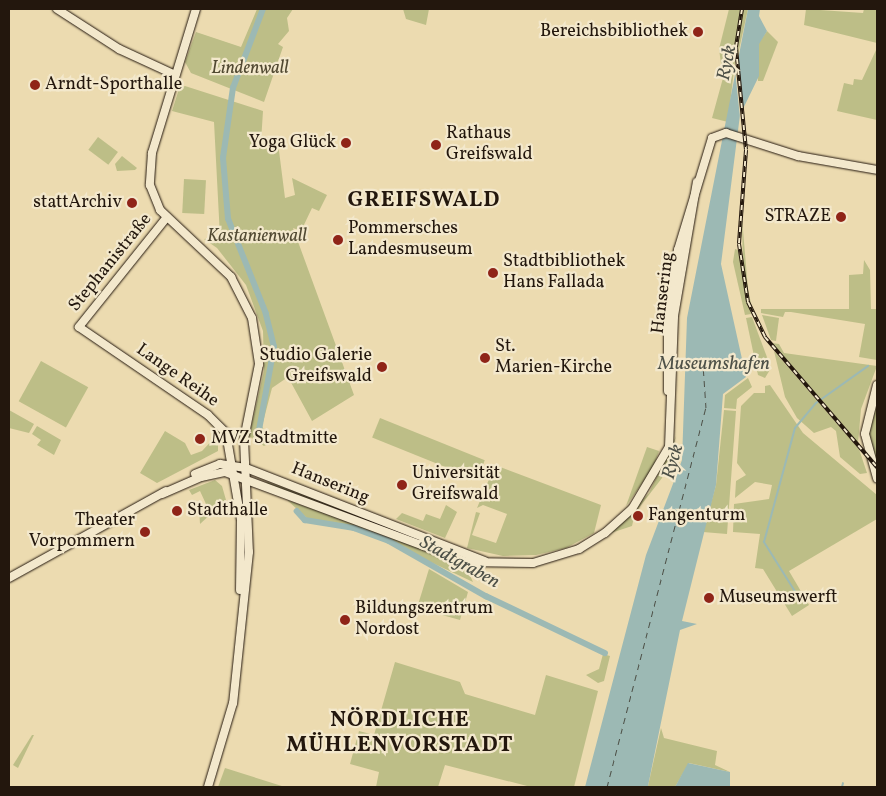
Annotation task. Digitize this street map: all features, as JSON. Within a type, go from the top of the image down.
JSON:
[{"type":"main road","points":[[57,9],[119,49],[174,74]]},
{"type":"main road","points":[[196,9],[174,74],[149,169],[153,198],[167,217],[220,262],[252,318],[259,364],[244,439],[249,552],[238,632],[228,730],[208,787]]},
{"type":"main road","name":"Hansering","points":[[162,494],[214,472],[247,478],[458,559],[486,562],[544,561],[579,549],[606,533],[632,509],[659,466],[667,428],[668,315],[681,238],[712,138],[726,133],[798,156],[877,170]]},
{"type":"main road","name":"Stephanistraße","points":[[80,327],[167,217]]},
{"type":"main road","name":"Lange Reihe","points":[[80,327],[219,423],[230,441],[236,475],[242,548],[238,632]]},
{"type":"main road","points":[[877,385],[865,434],[877,478]]},
{"type":"main road","name":"Hansering","points":[[162,494],[210,467],[234,466],[246,468],[486,562]]},
{"type":"main road","points":[[9,578],[162,494]]},
{"type":"green space","name":"Lindenwall","points":[[257,9],[293,9],[287,18],[289,31],[278,44],[283,47],[264,102],[191,73],[185,62],[196,32],[241,47]]},
{"type":"green space","points":[[403,9],[429,9],[426,25],[406,19]]},
{"type":"green space","points":[[729,9],[741,9],[728,122],[712,118],[723,78],[719,49]]},
{"type":"green space","points":[[743,9],[748,9],[737,59],[739,29]]},
{"type":"green space","points":[[806,9],[863,13],[864,9],[877,9],[877,43],[804,25]]},
{"type":"green space","points":[[767,31],[778,42],[763,81],[758,81],[758,44]]},
{"type":"green space","points":[[877,48],[877,120],[837,111],[844,83],[853,85],[854,79],[862,80]]},
{"type":"green space","name":"Kastanienwall","points":[[185,86],[263,111],[261,142],[278,143],[285,198],[295,195],[292,178],[327,195],[319,211],[312,208],[301,231],[293,228],[354,395],[312,421],[288,377],[272,388],[262,426],[270,443],[264,446],[249,436],[264,371],[263,331],[246,285],[217,248],[204,239],[220,237],[214,122],[172,111],[179,89]]},
{"type":"green space","points":[[98,137],[118,152],[108,165],[88,150]]},
{"type":"green space","points":[[122,156],[137,168],[135,170],[117,171],[115,164]]},
{"type":"green space","points":[[184,179],[206,180],[204,214],[182,213]]},
{"type":"green space","points":[[742,218],[748,289],[753,313],[743,275]]},
{"type":"green space","points":[[735,249],[738,250],[751,314],[745,315],[733,262]]},
{"type":"green space","points":[[864,260],[870,270],[871,309],[877,309],[877,360],[859,357],[865,324],[791,312],[785,312],[783,317],[761,313],[761,309],[849,309],[849,275],[863,274]]},
{"type":"green space","points":[[762,315],[779,318],[776,341],[771,340]]},
{"type":"green space","points":[[752,317],[771,368],[765,378],[758,375],[746,318]]},
{"type":"green space","points":[[772,343],[779,344],[784,353],[877,366],[861,409],[858,443]]},
{"type":"green space","points":[[774,351],[859,449],[867,473],[860,474],[840,457],[836,431],[831,427],[814,433],[797,418],[785,397]]},
{"type":"green space","points":[[41,361],[88,387],[66,427],[19,401]]},
{"type":"green space","points":[[748,378],[752,387],[737,399],[736,409],[724,408],[725,395]]},
{"type":"green space","points":[[770,385],[803,433],[877,495],[877,519],[789,571],[809,605],[792,616],[763,569],[755,568],[760,534],[733,532],[734,504],[769,499],[772,485],[755,482],[735,498],[736,481],[746,475],[737,463],[741,406],[754,393],[765,393],[765,386]]},
{"type":"green space","points":[[877,392],[877,462],[871,456],[868,434]]},
{"type":"green space","points":[[9,410],[34,424],[29,433],[9,428]]},
{"type":"green space","points":[[724,410],[736,411],[727,534],[703,532],[716,485]]},
{"type":"green space","points":[[380,418],[485,460],[477,480],[372,437]]},
{"type":"green space","points":[[37,426],[61,440],[54,455],[37,445],[41,440],[32,434]]},
{"type":"green space","points":[[165,431],[185,443],[191,455],[202,451],[218,434],[218,451],[157,483],[140,473]]},
{"type":"green space","points":[[676,436],[662,478],[635,513],[632,526],[611,533],[649,493]]},
{"type":"green space","points":[[647,447],[659,451],[653,468],[626,506]]},
{"type":"green space","points":[[495,465],[601,505],[594,533],[566,548],[536,555],[503,556],[467,548],[476,512],[480,513],[472,535],[496,543],[507,514],[483,505],[477,508]]},
{"type":"green space","points":[[215,480],[222,486],[226,500],[200,524],[199,508],[206,504],[200,491],[192,495],[189,490]]},
{"type":"green space","points":[[267,482],[367,518],[445,550],[266,484]]},
{"type":"green space","points":[[287,500],[464,563],[473,582],[358,528],[309,520]]},
{"type":"green space","points":[[446,505],[457,512],[445,538],[396,519],[402,513],[423,521],[426,514],[440,519]]},
{"type":"green space","points":[[429,569],[468,592],[460,620],[417,608]]},
{"type":"green space","points":[[603,654],[610,656],[604,681],[598,683],[586,675],[599,669]]},
{"type":"green space","points":[[395,662],[460,682],[465,694],[535,715],[546,675],[598,691],[574,787],[531,787],[445,765],[438,787],[376,787],[379,772],[350,764],[359,731],[374,735]]},
{"type":"green space","points":[[661,728],[664,738],[717,751],[715,765],[730,772],[689,763],[675,787],[648,786]]},
{"type":"green space","points":[[32,735],[34,735],[18,768],[13,765]]},
{"type":"green space","points":[[225,768],[285,787],[218,787]]},
{"type":"water","name":"Museumshafen","points":[[748,9],[760,9],[759,16],[767,31],[759,44],[759,76],[740,115],[721,264],[746,377],[723,394],[716,485],[682,621],[697,624],[680,630],[648,786],[659,787],[585,787],[646,555],[682,460],[687,318]]},
{"type":"water","points":[[688,763],[730,772],[730,787],[675,787]]},
{"type":"pier","points":[[738,59],[743,110],[740,117],[735,70]]},
{"type":"waterway","name":"Stadtgraben","points":[[258,436],[274,347],[266,314],[228,219],[223,158],[233,88],[263,9]]},
{"type":"waterway","points":[[801,601],[764,542],[795,428],[816,403],[868,366]]},
{"type":"waterway","name":"Stadtgraben","points":[[297,511],[305,520],[354,528],[389,541],[486,596],[605,653]]},
{"type":"waterway","points":[[842,787],[843,783]]},
{"type":"ferry route","points":[[607,787],[706,408],[703,364],[686,361]]},
{"type":"railway","points":[[742,9],[736,48],[746,150],[739,244],[748,302],[765,337],[877,467]]},
{"type":"place","name":"Bereichsbibliothek","points":[[698,32]]},
{"type":"place","name":"Arndt-Sporthalle","points":[[35,85]]},
{"type":"place","name":"Yoga Glück","points":[[346,143]]},
{"type":"place","name":"Rathaus Greifswald","points":[[436,145]]},
{"type":"place","name":"stattArchiv","points":[[132,203]]},
{"type":"place","name":"STRAZE","points":[[841,217]]},
{"type":"place","name":"Pommersches Landesmuseum","points":[[338,240]]},
{"type":"place","name":"Stadtbibliothek Hans Fallada","points":[[493,273]]},
{"type":"place","name":"St. Marien-Kirche","points":[[485,358]]},
{"type":"place","name":"Studio Galerie Greifswald","points":[[382,367]]},
{"type":"place","name":"MVZ Stadtmitte","points":[[200,439]]},
{"type":"place","name":"Universität Greifswald","points":[[402,485]]},
{"type":"place","name":"Stadthalle","points":[[177,511]]},
{"type":"place","name":"Fangenturm","points":[[638,516]]},
{"type":"place","name":"Theater Vorpommern","points":[[145,532]]},
{"type":"place","name":"Museumswerft","points":[[709,598]]},
{"type":"place","name":"Bildungszentrum Nordost","points":[[345,620]]},
{"type":"district","name":"GREIFSWALD","points":[[424,201]]},
{"type":"district","name":"NÖRDLICHE MÜHLENVORSTADT","points":[[400,732]]},
{"type":"water label","name":"Ryck","points":[[728,63]]},
{"type":"water label","name":"Ryck","points":[[674,462]]}]
